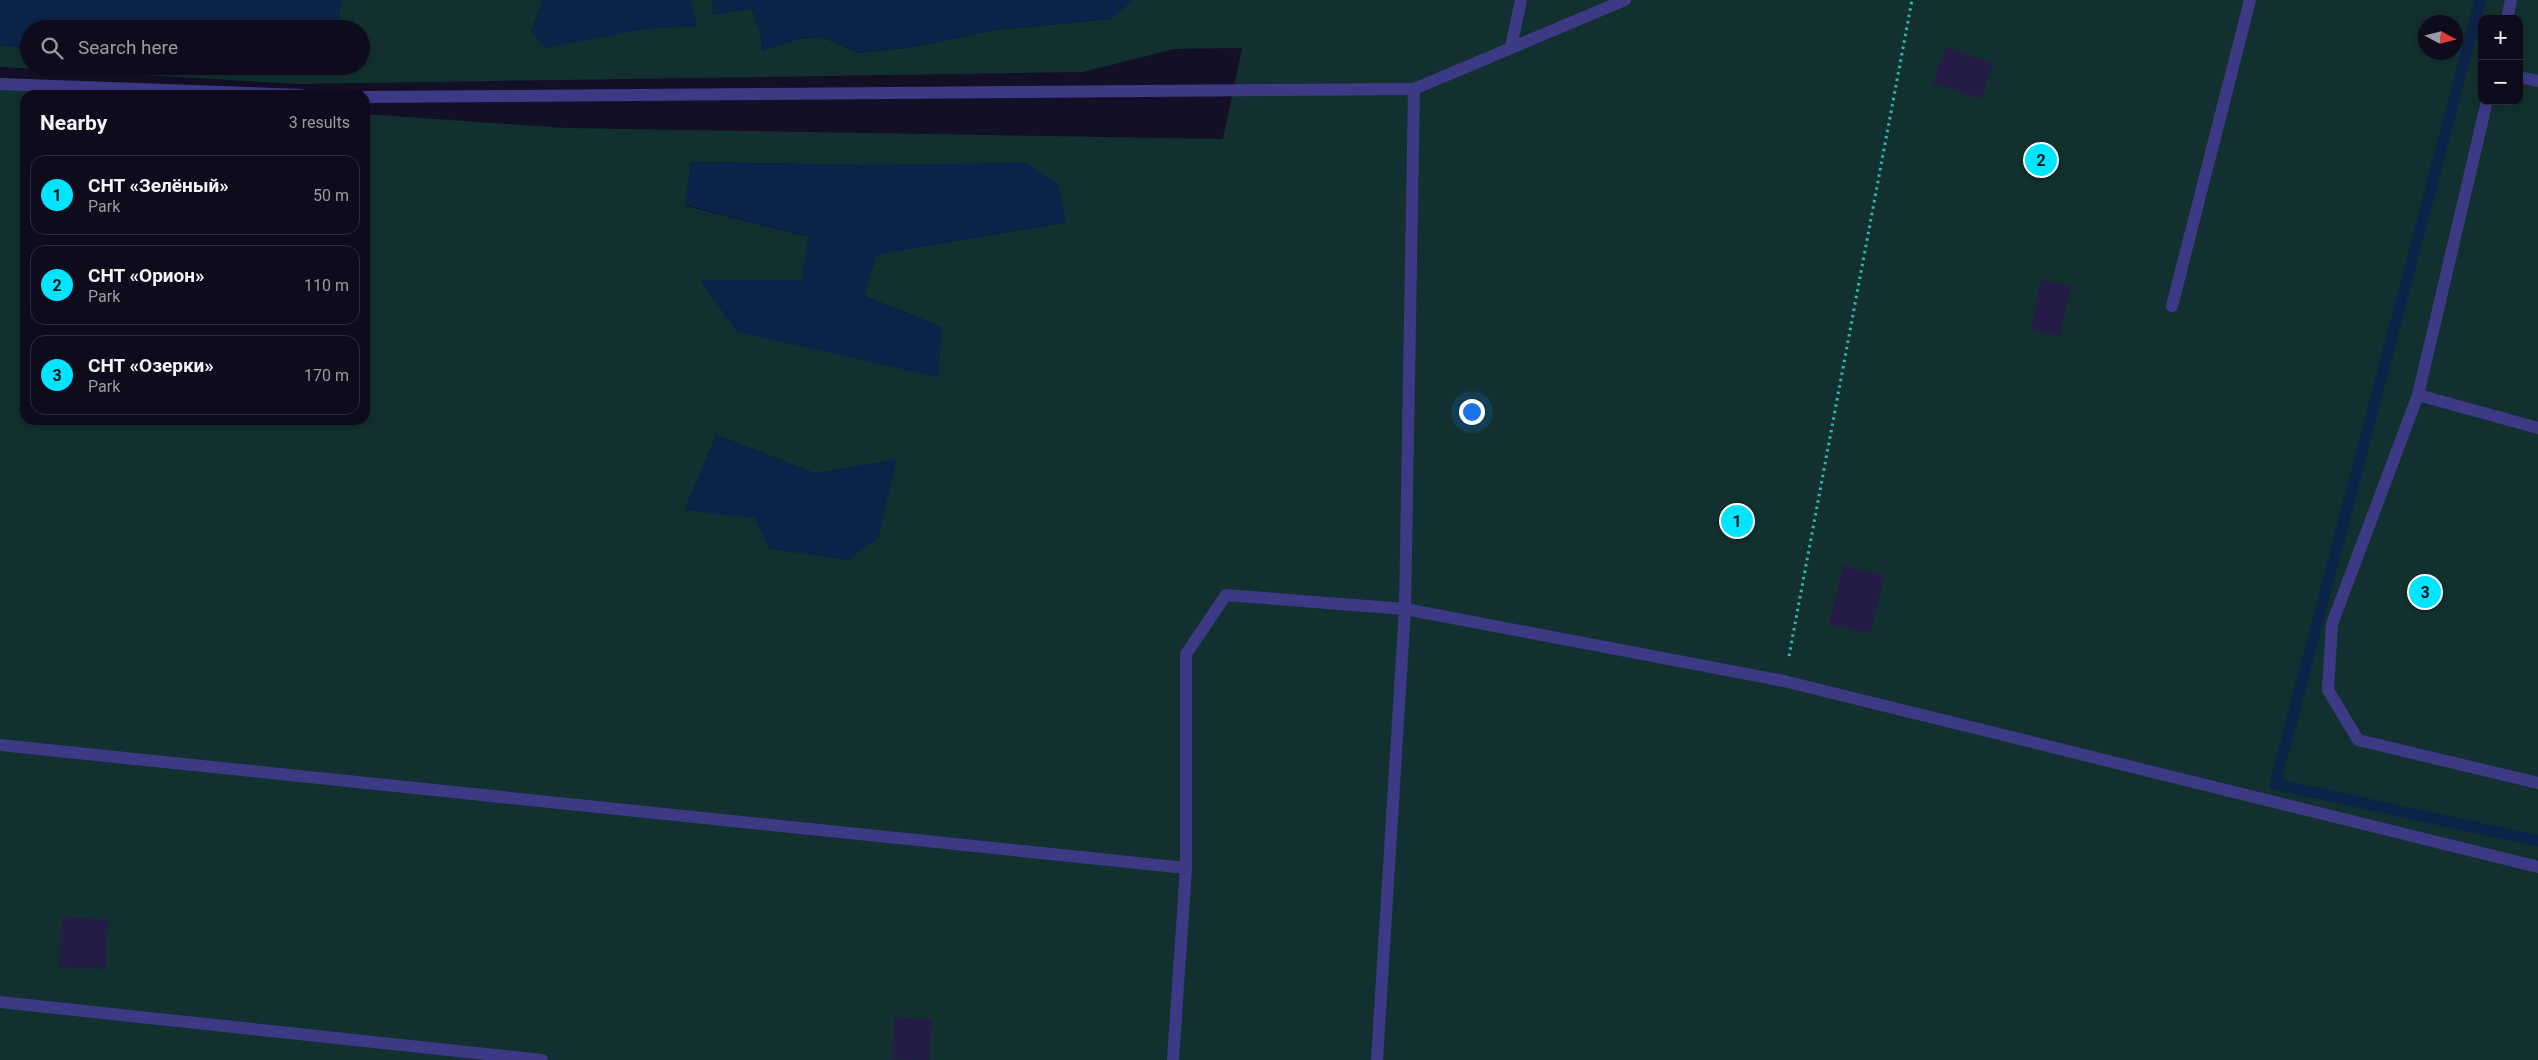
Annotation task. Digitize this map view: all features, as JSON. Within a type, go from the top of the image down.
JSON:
[{"type":"street","points":[[1511,46],[1521,0]]},
{"type":"street","points":[[370,97],[1414,90],[1511,46],[1624,0]]},
{"type":"street","points":[[2172,306],[2250,0]]},
{"type":"street","points":[[2508,15],[2511,0]]},
{"type":"street","points":[[2523,78],[2538,81]]},
{"type":"street","points":[[0,84],[164,90]]},
{"type":"street","points":[[1377,1060],[1405,609],[1414,90]]},
{"type":"street","points":[[2486,105],[2418,395],[2332,624],[2328,690],[2358,740],[2538,783]]},
{"type":"street","points":[[2418,395],[2538,428]]},
{"type":"street","points":[[1173,1060],[1186,868],[1186,654],[1226,595],[1405,609],[1784,681],[2538,867]]},
{"type":"street","points":[[0,744],[1186,868]]},
{"type":"street","points":[[0,1002],[542,1060]]},
{"type":"path","points":[[1784,681],[1912,0]]},
{"type":"green space","points":[[341,0],[543,0],[531,32],[696,26],[691,0],[712,0],[713,14],[752,9],[760,32],[762,51],[798,39],[822,37],[859,53],[914,47],[995,30],[1110,19],[1133,0],[2538,0],[2538,1060],[0,1060],[0,88],[29,90],[20,90],[20,425],[370,425],[370,114],[565,128],[1223,139],[1242,48],[1174,49],[1083,72],[298,84],[140,75],[370,75],[370,20],[338,20]],"holes":[[[691,162],[859,165],[1066,222],[876,254],[864,296],[942,327],[700,280],[802,280],[809,237],[686,206]],[[716,435],[814,473],[897,460],[770,549]]]},
{"type":"green space","points":[[0,45],[20,48],[20,68],[0,67]]},
{"type":"water","points":[[0,0],[341,0],[338,20],[20,20],[20,48],[0,45]]},
{"type":"water","points":[[543,0],[691,0],[696,26],[645,29],[545,48],[531,32]]},
{"type":"water","points":[[712,0],[1133,0],[1110,19],[995,30],[914,47],[859,53],[822,37],[798,39],[762,51],[760,32],[752,9],[713,14]]},
{"type":"water","points":[[691,162],[859,165],[1026,163],[1058,184],[1066,222],[876,255],[864,296],[942,327],[938,377],[737,332],[700,280],[802,280],[809,237],[685,205]]},
{"type":"water","points":[[716,435],[814,473],[897,459],[878,538],[848,560],[770,549],[755,518],[684,510]]},
{"type":"building","points":[[1945,47],[1993,63],[1981,99],[1933,83]]},
{"type":"building","points":[[2041,280],[2071,286],[2060,336],[2031,330]]},
{"type":"building","points":[[1843,566],[1884,575],[1870,633],[1829,624]]},
{"type":"building","points":[[62,917],[108,920],[105,969],[59,967]]},
{"type":"building","points":[[895,1017],[932,1020],[929,1060],[892,1059]]},
{"type":"waterway","points":[[2480,0],[2275,784],[2538,841]]},
{"type":"place","name":"СНТ «Орион»","points":[[2041,160]]},
{"type":"place","name":"СНТ «Зелёный»","points":[[1737,521]]},
{"type":"place","name":"СНТ «Озерки»","points":[[2425,592]]}]
